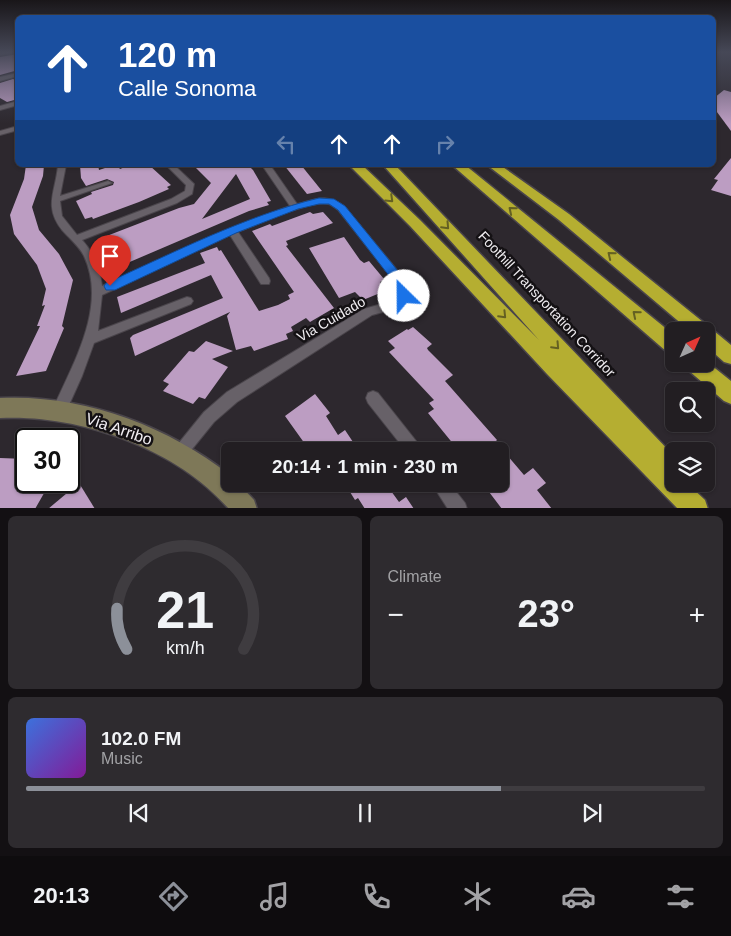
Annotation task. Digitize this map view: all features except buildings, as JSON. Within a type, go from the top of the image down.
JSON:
[{"type":"highway","points":[[357,167],[415,223],[554,368],[696,508]]},
{"type":"highway","name":"Foothill Transportation Corridor","points":[[391,167],[665,463]]},
{"type":"highway","points":[[460,167],[665,338]]},
{"type":"highway","points":[[496,167],[564,217],[691,322]]},
{"type":"highway","points":[[715,343],[731,356]]},
{"type":"highway","points":[[705,372],[731,394]]},
{"type":"highway","points":[[692,492],[707,508]]},
{"type":"street","points":[[0,108],[15,104]]},
{"type":"street","points":[[0,133],[15,129]]},
{"type":"street","points":[[58,412],[78,372],[90,339],[96,293],[95,278],[89,256],[59,220],[55,200],[62,167]]},
{"type":"street","points":[[76,239],[174,201],[189,192],[190,184],[172,167]]},
{"type":"street","points":[[96,293],[232,231],[295,207],[267,167]]},
{"type":"street","points":[[55,200],[108,183]]},
{"type":"street","name":"Via Cuidado","points":[[179,454],[209,417],[232,398],[368,312],[389,306],[404,296],[403,285],[341,208],[331,201],[319,201],[295,207]]},
{"type":"street","points":[[232,231],[265,281]]},
{"type":"street","points":[[90,339],[187,301]]},
{"type":"street","points":[[373,398],[408,442]]},
{"type":"street","name":"Via Arribo","points":[[0,408],[58,412],[105,422],[144,435],[179,454],[222,484],[245,508]]},
{"type":"street","points":[[446,492],[459,508]]},
{"type":"route","points":[[110,286],[232,231],[295,207],[319,201],[331,201],[341,208],[403,285],[404,296]]}]
